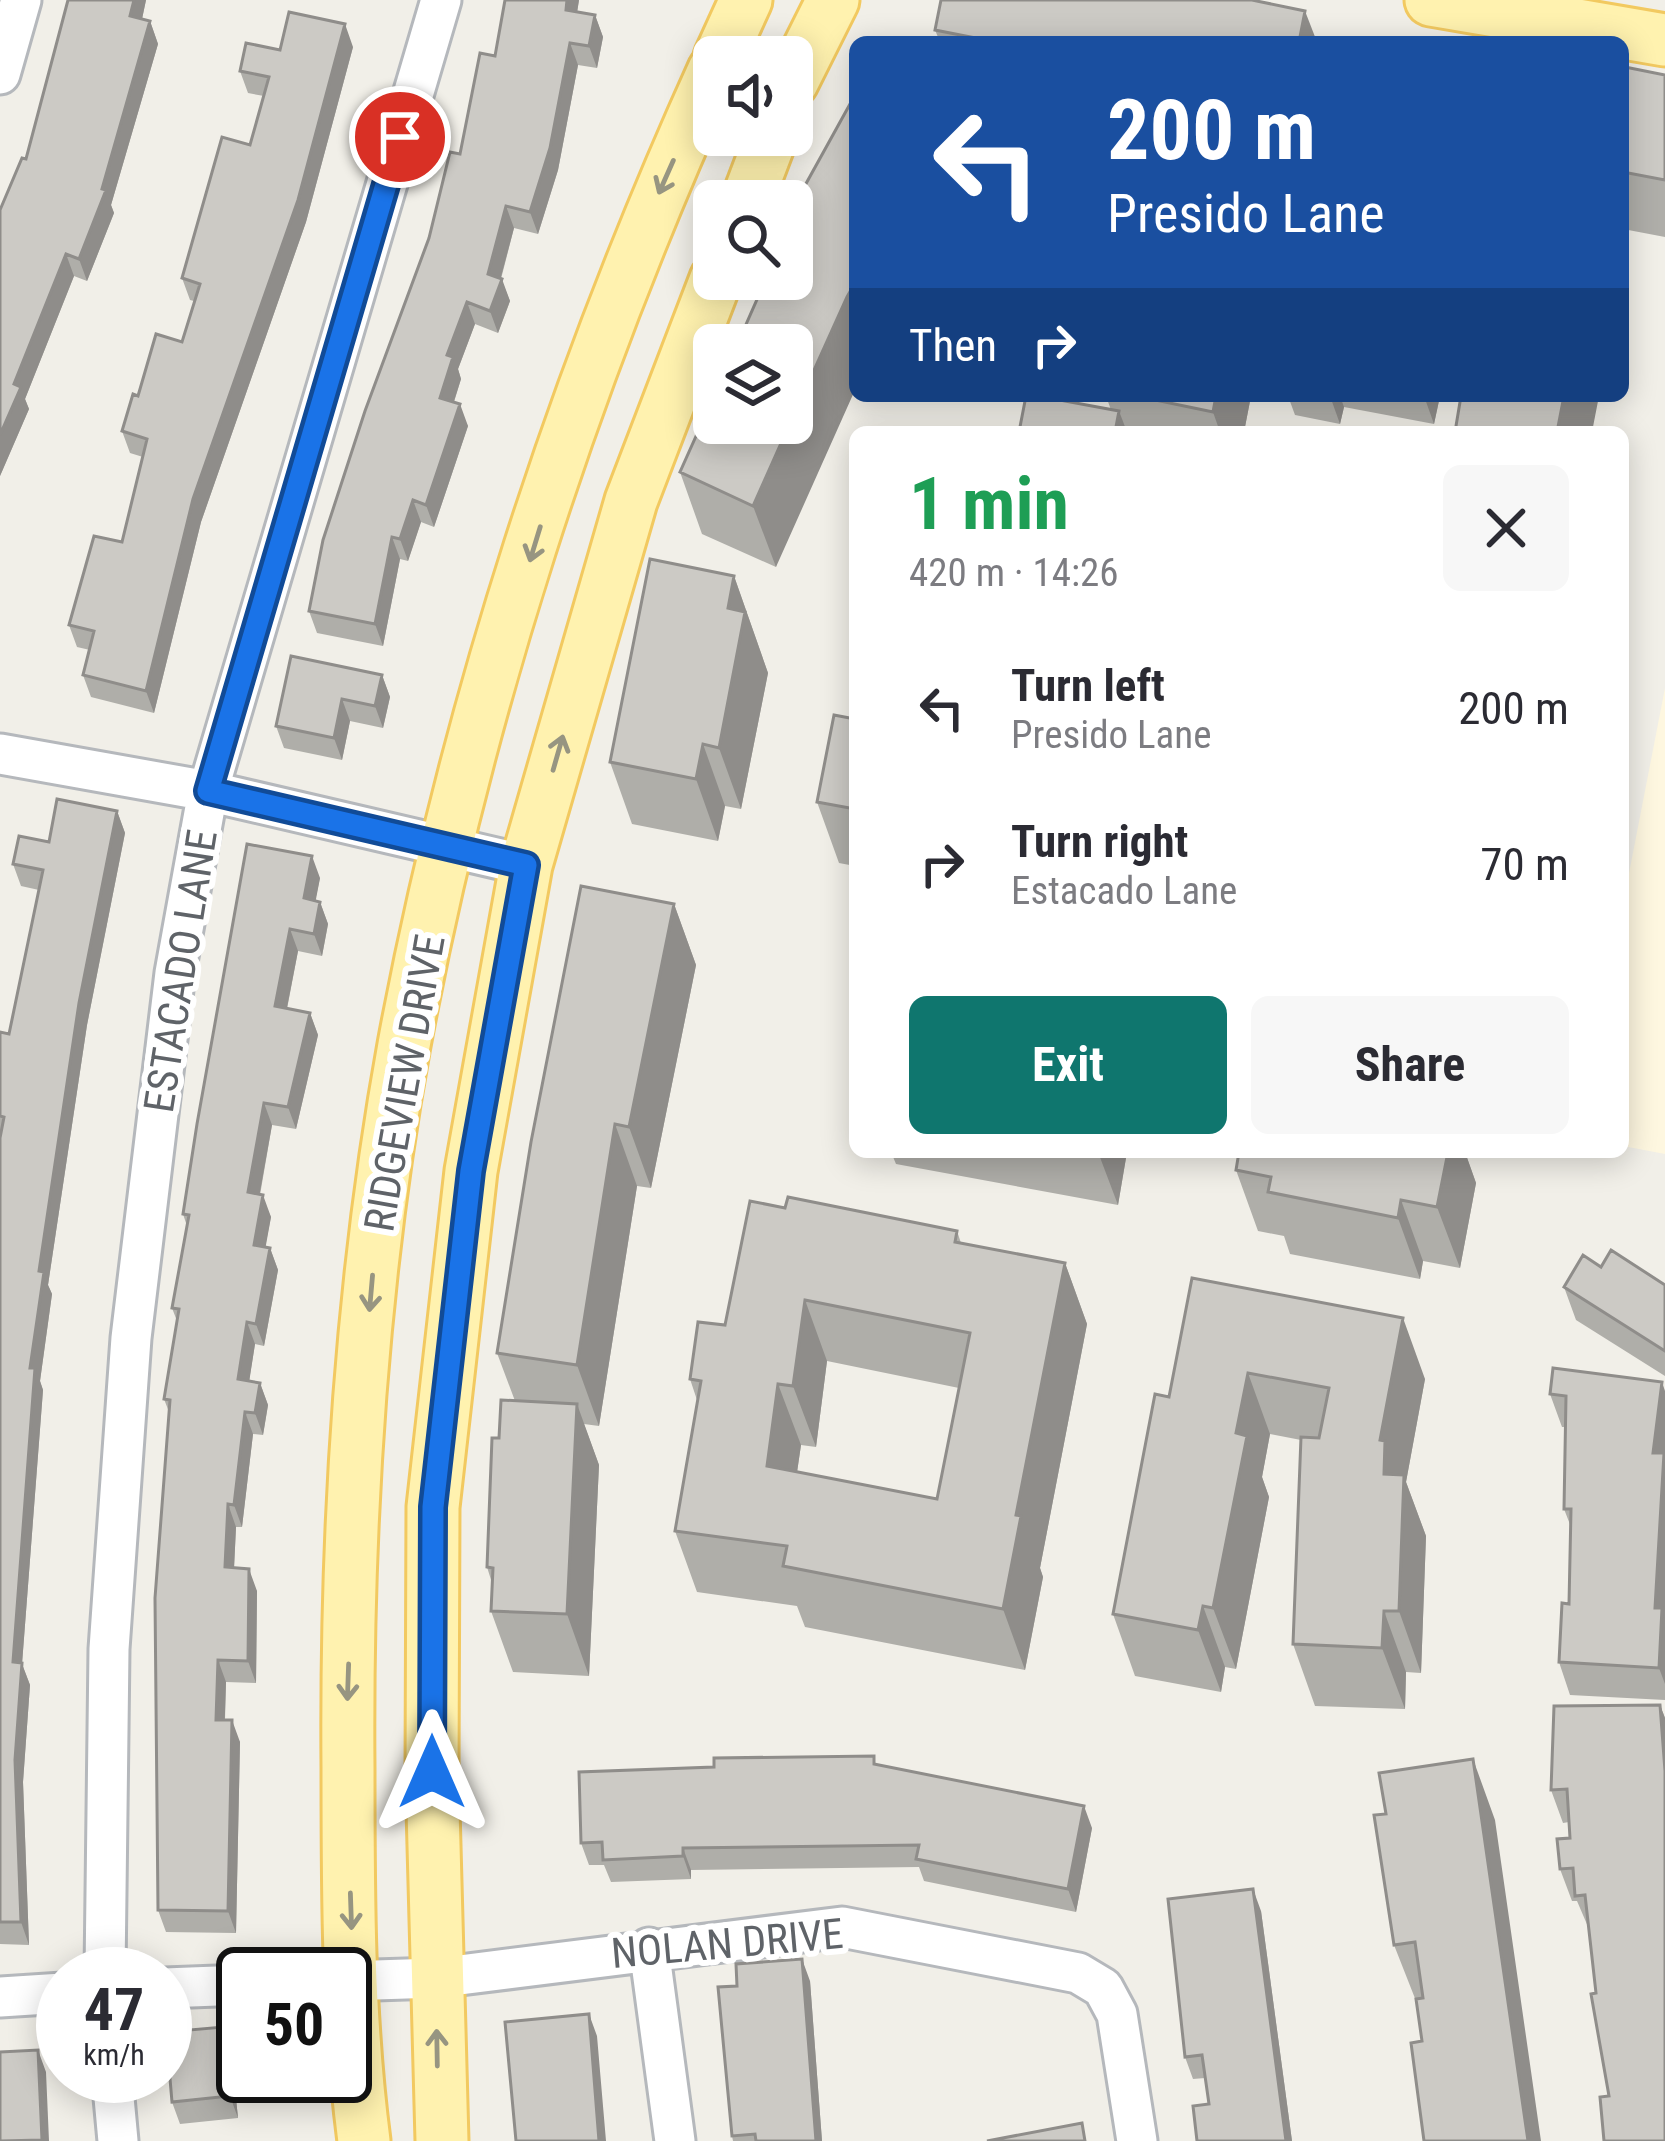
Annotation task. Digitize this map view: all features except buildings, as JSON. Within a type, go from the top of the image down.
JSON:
[{"type":"main road","points":[[730,36],[746,0]]},
{"type":"main road","points":[[813,40],[833,0]]},
{"type":"main road","points":[[1431,0],[1665,40]]},
{"type":"main road","name":"RIDGEVIEW DRIVE","points":[[349,1947],[347,1697],[355,1469],[375,1256],[404,1046],[485,704],[581,394],[693,116]]},
{"type":"main road","name":"RIDGEVIEW DRIVE","points":[[442,2141],[436,1978],[433,1507],[471,1171],[526,865],[631,501],[708,300]]},
{"type":"main road","name":"RIDGEVIEW DRIVE","points":[[360,2103],[364,2141]]},
{"type":"street","points":[[0,74],[21,0]]},
{"type":"street","name":"ESTACADO LANE","points":[[105,1947],[109,1649],[131,1338],[175,973],[208,791],[441,0]]},
{"type":"street","points":[[0,754],[208,791],[526,865]]},
{"type":"street","name":"NOLAN DRIVE","points":[[372,1980],[436,1978],[842,1927],[1078,1972],[1103,1988],[1117,2014],[1137,2141]]},
{"type":"street","points":[[649,1948],[675,2141]]},
{"type":"street","points":[[0,1997],[36,1995]]},
{"type":"street","points":[[114,2103],[118,2141]]},
{"type":"shaded area","points":[[1665,688],[1665,1154],[1629,1147],[1629,873]]},
{"type":"route","points":[[400,137],[208,791],[526,865],[471,1171],[433,1507],[432,1772]]}]
